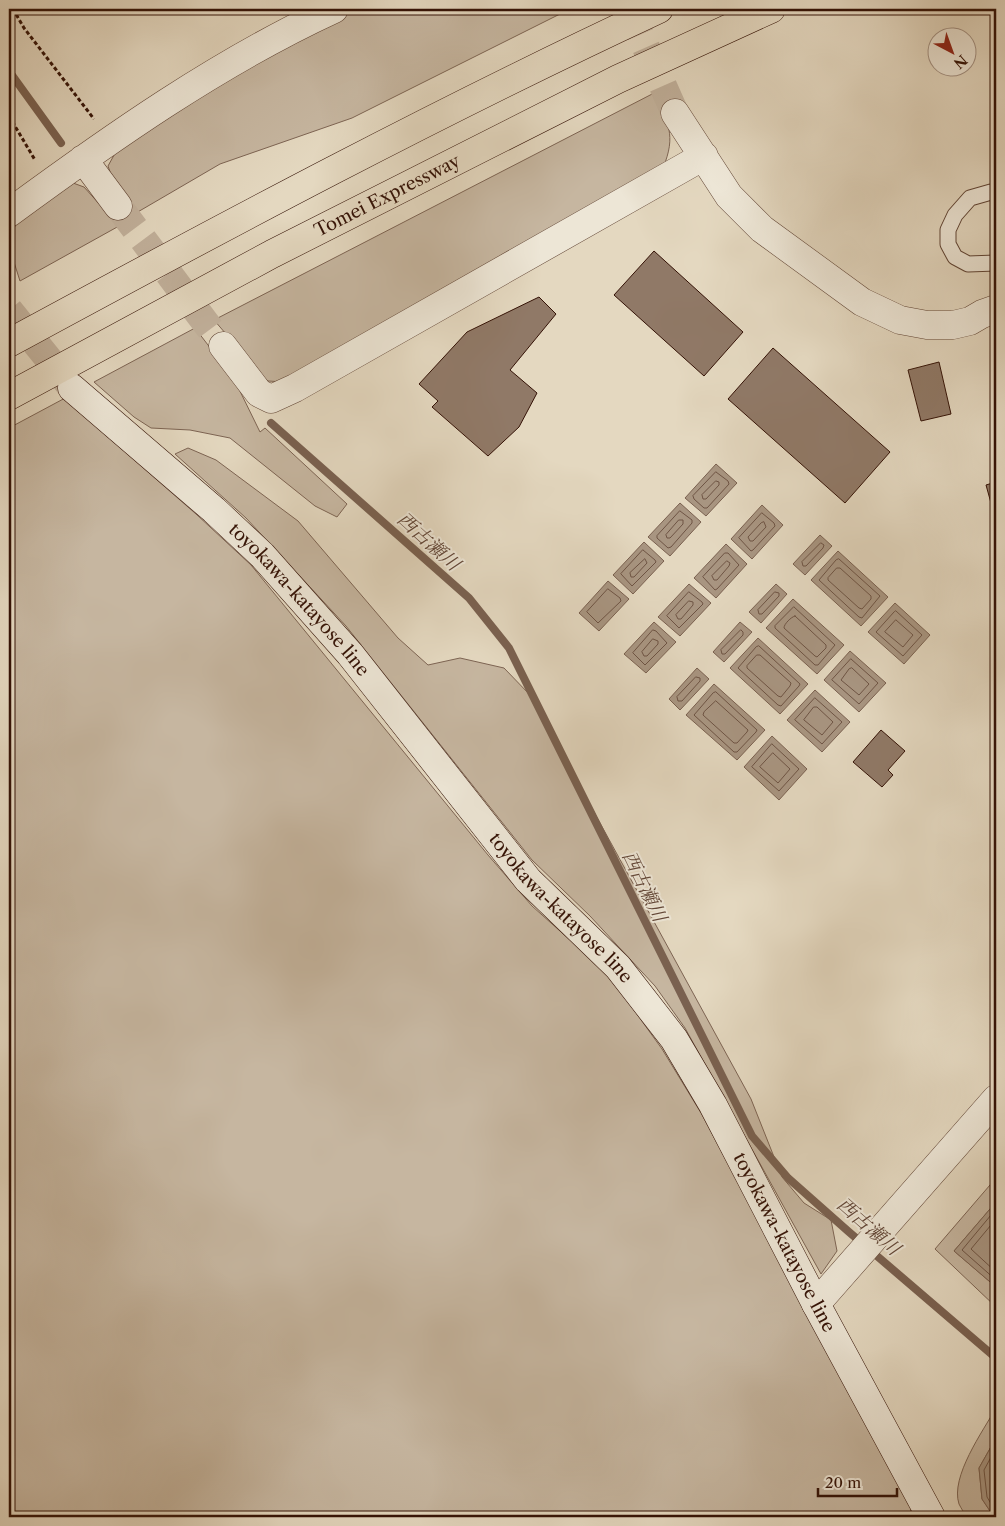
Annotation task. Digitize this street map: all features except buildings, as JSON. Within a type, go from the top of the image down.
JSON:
[{"type":"highway","points":[[9,343],[250,212],[589,42],[659,9]]},
{"type":"highway","name":"Tomei Expressway","points":[[9,396],[272,254],[618,79],[771,9]]},
{"type":"street","points":[[9,213],[110,140],[190,88],[289,29],[334,9]]},
{"type":"street","points":[[675,112],[729,196],[762,229],[862,302],[900,320],[927,325],[953,325],[970,321],[996,309]]},
{"type":"street","points":[[223,346],[259,393],[270,399],[304,384],[704,156]]},
{"type":"street","points":[[83,159],[118,206]]},
{"type":"street","name":"toyokawa-katayose line","points":[[72,388],[214,510],[262,555],[350,654],[528,880],[618,967],[674,1039],[714,1105],[816,1304],[931,1517]]},
{"type":"street","points":[[816,1304],[996,1099]]},
{"type":"lane","points":[[996,194],[991,192],[970,198],[955,215],[948,230],[948,244],[955,257],[968,264],[996,263]]},
{"type":"path","points":[[13,9],[24,28],[110,140]]},
{"type":"path","points":[[9,116],[49,183]]},
{"type":"shaded area","points":[[359,9],[570,9],[352,118],[220,164],[136,213],[114,183],[108,166],[118,148],[303,34]]},
{"type":"shaded area","points":[[656,92],[667,121],[670,137],[663,168],[285,382],[268,381],[214,320]]},
{"type":"shaded area","points":[[73,183],[84,187],[119,226],[20,281],[13,259],[14,228],[23,214]]},
{"type":"shaded area","points":[[195,328],[234,379],[260,432],[265,428],[347,504],[337,517],[315,506],[230,438],[190,430],[151,428],[134,417],[94,382]]},
{"type":"shaded area","points":[[67,397],[93,424],[251,565],[488,855],[532,906],[608,974],[662,1049],[701,1113],[912,1508],[907,1517],[9,1517],[9,428]]},
{"type":"shaded area","points":[[188,448],[216,460],[298,521],[398,638],[428,665],[460,658],[504,668],[530,695],[751,1099],[782,1177],[804,1203],[831,1220],[837,1251],[821,1274],[685,1028],[655,986],[590,916],[532,860],[346,626],[246,518],[175,454]]},
{"type":"shaded area","points":[[996,1178],[996,1202],[954,1251],[996,1287],[996,1307],[935,1249]]},
{"type":"shaded area","points":[[996,1408],[996,1438],[979,1468],[982,1499],[994,1517],[967,1517],[959,1504],[957,1493],[959,1481],[969,1454]]},
{"type":"water","points":[[716,464],[737,483],[706,516],[685,498]]},
{"type":"water","points":[[680,503],[701,522],[670,556],[648,537]]},
{"type":"water","points":[[762,505],[783,525],[752,559],[731,539]]},
{"type":"water","points":[[820,535],[832,546],[805,575],[793,564]]},
{"type":"water","points":[[644,542],[664,561],[633,594],[613,575]]},
{"type":"water","points":[[726,544],[747,564],[716,598],[694,578]]},
{"type":"water","points":[[838,551],[888,597],[861,626],[811,580]]},
{"type":"water","points":[[608,581],[629,599],[599,631],[579,613]]},
{"type":"water","points":[[689,584],[711,603],[680,636],[658,617]]},
{"type":"water","points":[[776,584],[787,594],[761,623],[749,612]]},
{"type":"water","points":[[793,599],[844,645],[817,674],[766,628]]},
{"type":"water","points":[[895,603],[930,635],[904,664],[868,632]]},
{"type":"water","points":[[654,622],[676,642],[646,673],[624,654]]},
{"type":"water","points":[[740,622],[752,632],[724,662],[713,652]]},
{"type":"water","points":[[758,638],[808,684],[780,714],[730,668]]},
{"type":"water","points":[[850,651],[886,683],[859,712],[824,680]]},
{"type":"water","points":[[697,668],[709,679],[680,710],[669,699]]},
{"type":"water","points":[[714,684],[765,730],[737,760],[686,715]]},
{"type":"water","points":[[815,690],[850,722],[822,752],[787,720]]},
{"type":"water","points":[[772,736],[807,769],[779,800],[744,767]]},
{"type":"water","points":[[996,1202],[996,1287],[954,1251]]},
{"type":"water","points":[[996,1438],[996,1517],[994,1517],[982,1499],[979,1468]]},
{"type":"waterway","name":"西古瀬川","points":[[9,71],[61,143]]},
{"type":"waterway","name":"西古瀬川","points":[[271,423],[469,598],[509,648],[752,1136],[788,1178],[996,1358]]},
{"type":"tunnel","points":[[629,9],[675,113]]},
{"type":"tunnel","points":[[118,206],[223,346]]},
{"type":"tunnel","points":[[9,310],[72,388]]}]
